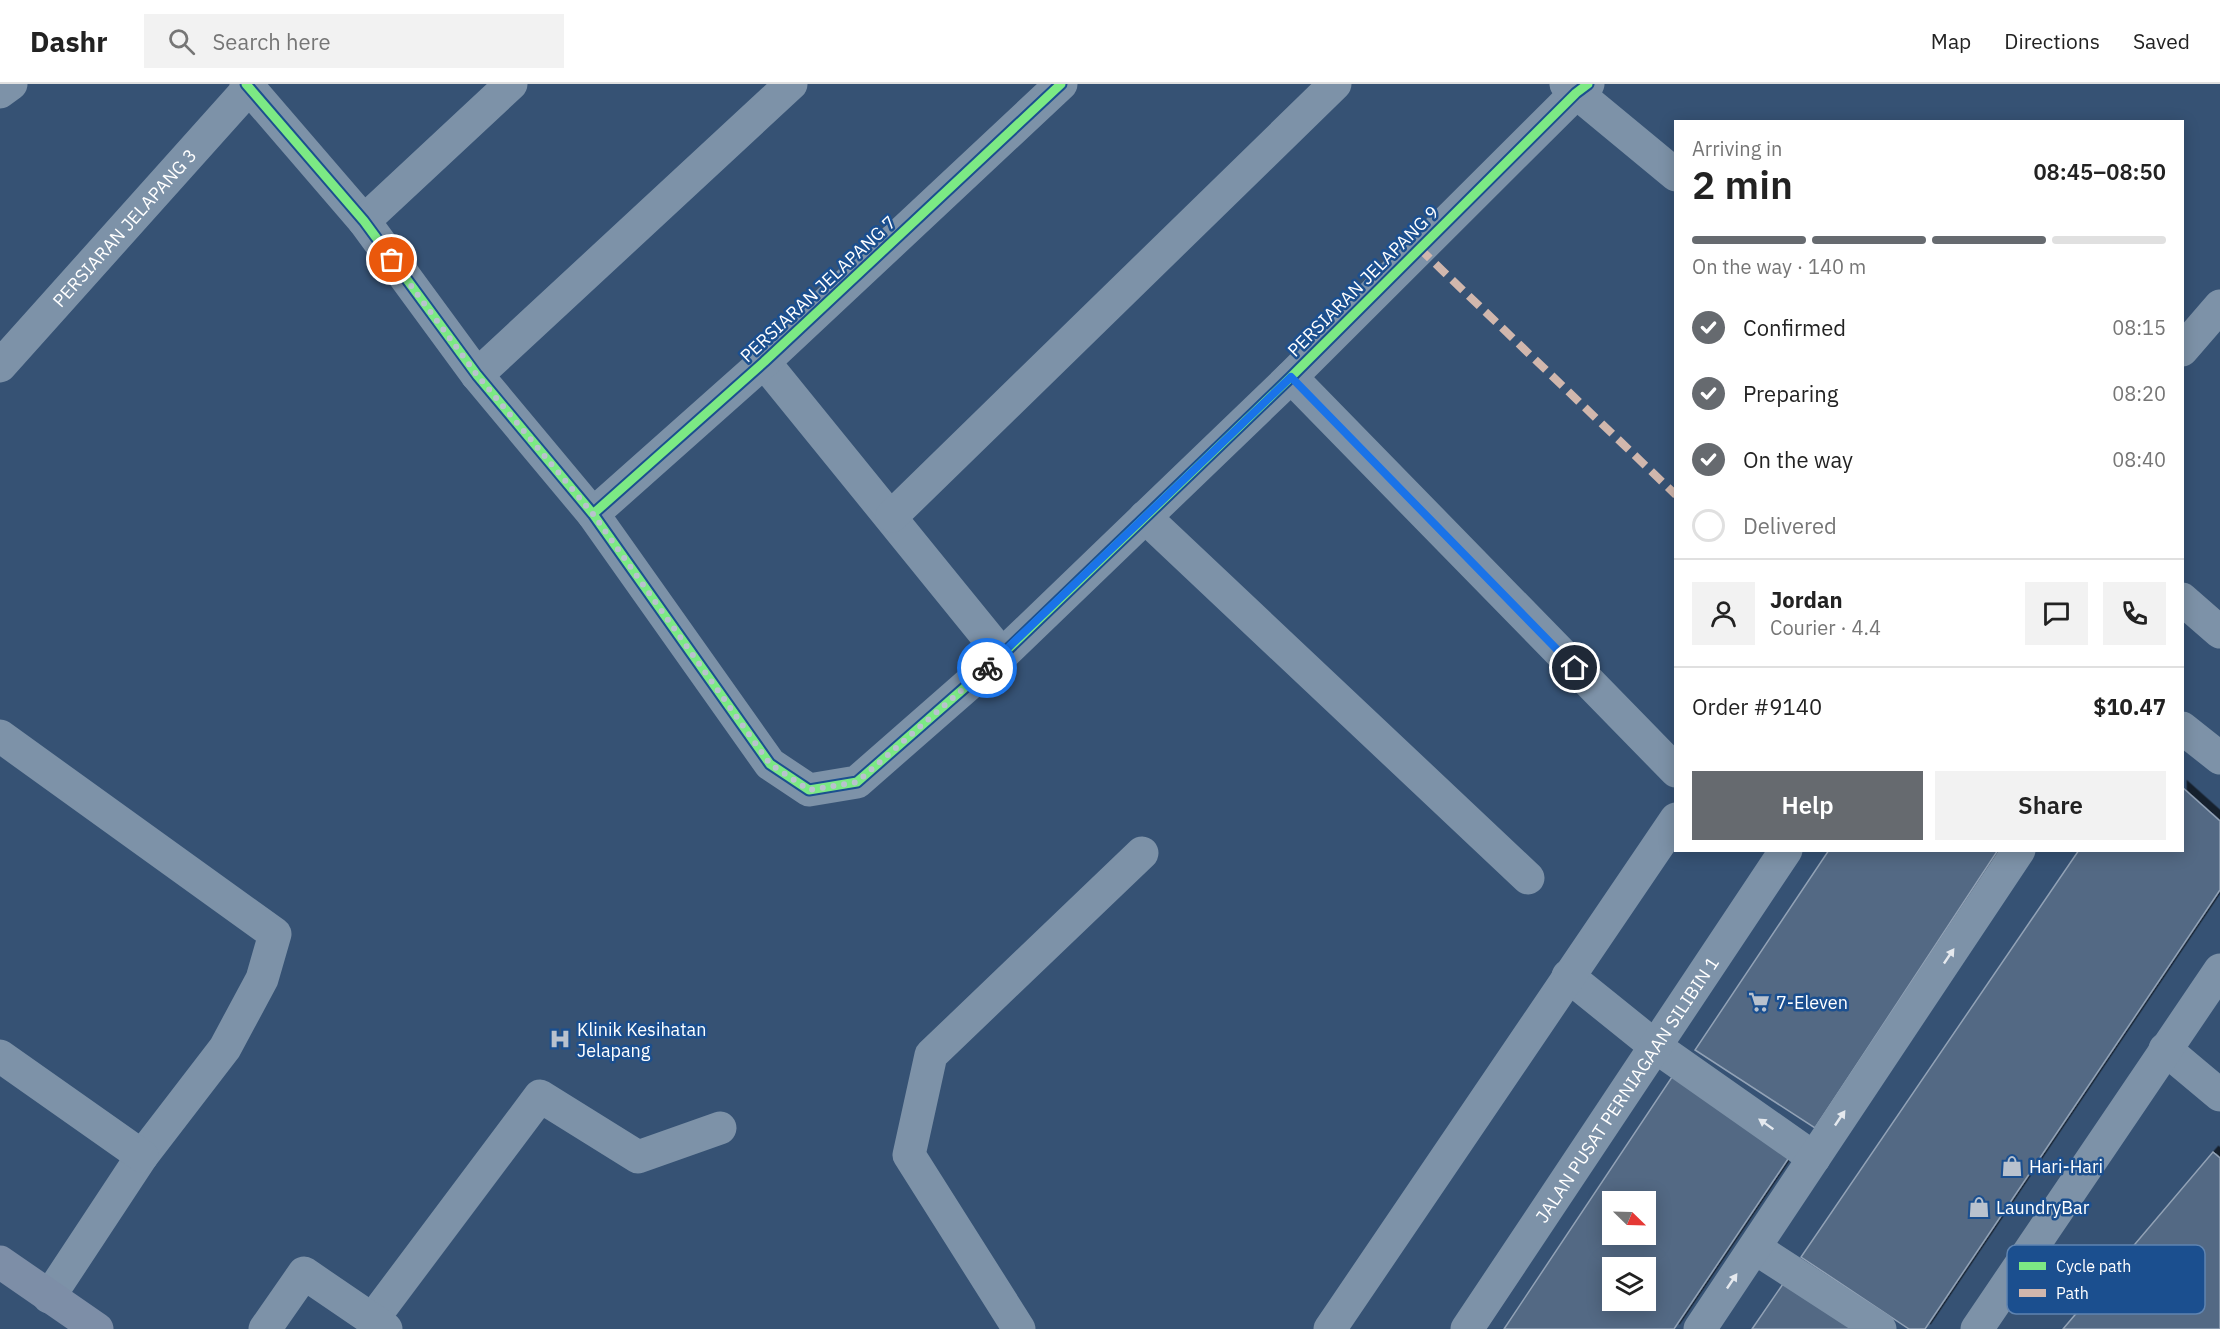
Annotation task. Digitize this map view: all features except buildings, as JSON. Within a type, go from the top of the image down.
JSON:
[{"type":"main road","points":[[0,1262],[97,1329]]},
{"type":"street","points":[[0,92],[11,84]]},
{"type":"street","points":[[364,221],[511,84]]},
{"type":"street","points":[[477,375],[791,84]]},
{"type":"street","name":"PERSIARAN JELAPANG 7","points":[[593,514],[764,362],[1061,84]]},
{"type":"street","points":[[892,516],[1335,84]]},
{"type":"street","name":"PERSIARAN JELAPANG 9","points":[[248,86],[364,221],[477,375],[593,514],[770,764],[809,790],[857,782],[1002,655],[1291,377],[1577,87]]},
{"type":"street","name":"PERSIARAN JELAPANG 3","points":[[0,366],[248,86]]},
{"type":"street","points":[[1577,87],[1674,173]]},
{"type":"street","points":[[2184,348],[2220,306]]},
{"type":"street","points":[[764,362],[892,516],[1002,655]]},
{"type":"street","points":[[1291,377],[1674,769]]},
{"type":"street","points":[[1145,517],[1528,878]]},
{"type":"street","points":[[2184,601],[2220,632]]},
{"type":"street","points":[[2184,730],[2220,758]]},
{"type":"street","points":[[0,736],[275,934],[262,979],[225,1048],[142,1156],[49,1297]]},
{"type":"street","points":[[1330,1329],[1674,822]]},
{"type":"street","points":[[1019,1329],[909,1155],[931,1055],[1142,852]]},
{"type":"street","name":"JALAN PUSAT PERNIAGAAN SILIBIN 1","points":[[1467,1329],[1785,852]]},
{"type":"street","points":[[1700,1329],[2018,852]]},
{"type":"street","points":[[2033,1245],[2220,970]]},
{"type":"street","points":[[1568,976],[1656,1047],[1814,1158]]},
{"type":"street","points":[[2165,1049],[2220,1095]]},
{"type":"street","points":[[0,1056],[142,1156]]},
{"type":"street","points":[[265,1329],[304,1273],[379,1324],[540,1096],[638,1157],[720,1128]]},
{"type":"street","points":[[1755,1248],[1880,1329]]},
{"type":"street","points":[[1977,1329],[2007,1284]]},
{"type":"marked path","points":[[1419,248],[1674,493]]},
{"type":"cycle path","points":[[246,84],[364,221],[477,375],[593,514],[770,764],[809,790],[857,782],[1002,655],[1291,377],[1576,93],[1588,84]]},
{"type":"cycle path","points":[[593,514],[764,362],[1061,84]]},
{"type":"way so far","points":[[392,260],[477,375],[593,514],[770,764],[809,790],[857,782],[987,668]]},
{"type":"place","name":"7-Eleven","points":[[1759,1002]]},
{"type":"place","name":"Klinik Kesihatan Jelapang","points":[[560,1039]]},
{"type":"place","name":"Hari-Hari","points":[[2012,1166]]},
{"type":"place","name":"LaundryBar","points":[[1979,1207]]},
{"type":"route","points":[[987,668],[1291,377],[1575,668]]}]
